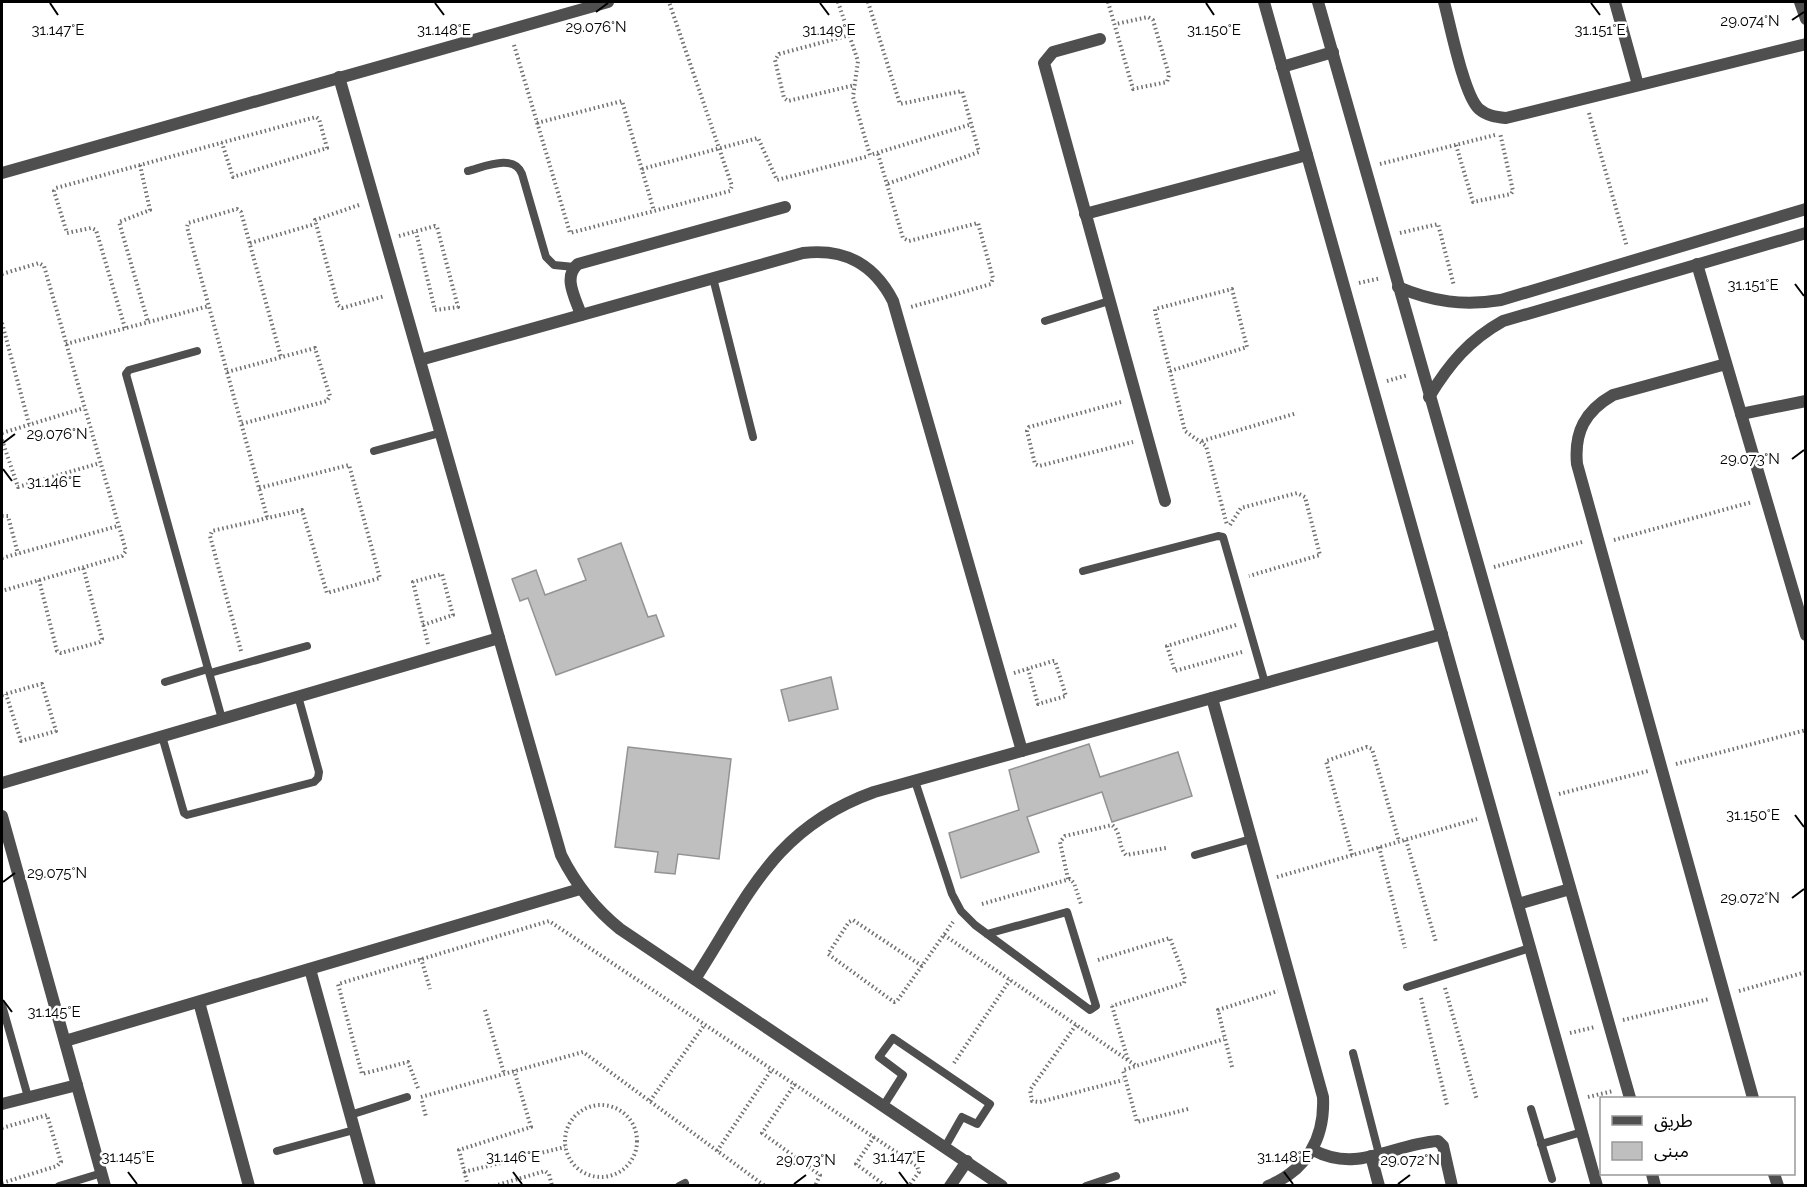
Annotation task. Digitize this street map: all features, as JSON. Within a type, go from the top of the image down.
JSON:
[{"type":"street","points":[[2,173],[608,2]]},
{"type":"street","points":[[1264,2],[1597,1185]]},
{"type":"street","points":[[1318,2],[1629,1093]]},
{"type":"street","points":[[1444,2],[1469,93],[1479,109],[1496,117],[1506,118],[1806,44]]},
{"type":"street","points":[[1615,2],[1638,85]]},
{"type":"street","points":[[1800,2],[1806,19]]},
{"type":"street","points":[[1100,39],[1053,52],[1044,63],[1165,501]]},
{"type":"street","points":[[1282,67],[1333,52]]},
{"type":"street","points":[[339,77],[561,855],[580,889],[620,929],[1002,1185]]},
{"type":"street","points":[[1086,214],[1307,155]]},
{"type":"street","points":[[581,315],[569,280],[574,267],[785,207]]},
{"type":"street","points":[[1398,287],[1418,296],[1459,304],[1501,300],[1806,209]]},
{"type":"street","points":[[1429,397],[1452,362],[1467,345],[1503,321],[1806,233]]},
{"type":"street","points":[[420,360],[803,253],[822,251],[840,253],[857,260],[872,271],[884,285],[896,312],[1022,751]]},
{"type":"street","points":[[1697,264],[1806,634]]},
{"type":"street","points":[[1726,364],[1613,395],[1598,403],[1586,416],[1579,431],[1576,448],[1577,464],[1753,1097]]},
{"type":"street","points":[[1741,414],[1806,401]]},
{"type":"street","points":[[695,979],[771,860],[793,837],[817,818],[845,802],[1442,634]]},
{"type":"street","points":[[2,783],[499,638]]},
{"type":"street","points":[[1212,698],[1323,1096],[1322,1124],[1313,1150],[1302,1165],[1287,1176],[1268,1185]]},
{"type":"street","points":[[2,816],[4,831],[105,1185]]},
{"type":"street","points":[[65,1041],[580,889]]},
{"type":"street","points":[[1518,904],[1570,889]]},
{"type":"street","points":[[310,969],[370,1185]]},
{"type":"street","points":[[199,1002],[249,1185]]},
{"type":"street","points":[[2,1104],[77,1085]]},
{"type":"street","points":[[1313,1150],[1343,1161],[1437,1141],[1443,1146],[1452,1185]]},
{"type":"street","points":[[1375,1155],[1379,1185]]},
{"type":"street","points":[[950,1185],[967,1161]]},
{"type":"lane","points":[[468,171],[507,162],[517,165],[522,174],[546,257],[560,267],[574,267]]},
{"type":"lane","points":[[713,278],[753,437]]},
{"type":"lane","points":[[1045,321],[1109,301]]},
{"type":"lane","points":[[197,351],[131,369],[126,374],[222,719]]},
{"type":"lane","points":[[374,451],[440,433]]},
{"type":"lane","points":[[1083,571],[1221,536],[1226,542],[1265,683]]},
{"type":"lane","points":[[165,682],[307,646]]},
{"type":"lane","points":[[162,736],[184,812],[187,815],[314,782],[319,772],[297,696]]},
{"type":"lane","points":[[915,781],[952,894],[961,911],[987,934],[1090,1010],[1096,1006],[1067,912],[987,934]]},
{"type":"lane","points":[[1195,855],[1251,839]]},
{"type":"lane","points":[[1407,987],[1530,948]]},
{"type":"lane","points":[[2,1005],[27,1097]]},
{"type":"lane","points":[[884,1105],[903,1075],[879,1057],[891,1038],[990,1105],[977,1124],[962,1117],[945,1146]]},
{"type":"lane","points":[[1353,1053],[1375,1155]]},
{"type":"lane","points":[[350,1115],[407,1097]]},
{"type":"lane","points":[[1531,1109],[1552,1179]]},
{"type":"lane","points":[[277,1151],[354,1130]]},
{"type":"lane","points":[[1541,1144],[1582,1132]]},
{"type":"lane","points":[[59,1185],[102,1173]]},
{"type":"lane","points":[[1086,1185],[1116,1176]]},
{"type":"path","points":[[510,29],[570,233],[731,190],[720,148],[669,2]]},
{"type":"path","points":[[838,2],[858,61],[854,101],[870,155]]},
{"type":"path","points":[[868,2],[899,103],[903,105],[961,91],[972,124],[978,154],[887,184]]},
{"type":"path","points":[[1108,2],[1133,89],[1167,82],[1170,78],[1153,20],[1148,17],[1116,24]]},
{"type":"path","points":[[849,35],[779,54],[775,60],[784,98],[788,101],[855,85]]},
{"type":"path","points":[[1585,98],[1631,261]]},
{"type":"path","points":[[537,123],[621,100],[654,211]]},
{"type":"path","points":[[125,328],[96,230],[92,228],[67,233],[54,191],[140,165],[317,117],[327,148],[232,177],[222,143]]},
{"type":"path","points":[[1456,145],[1473,202],[1511,194],[1513,191],[1496,117]]},
{"type":"path","points":[[642,169],[761,139],[777,180],[878,154],[972,124]]},
{"type":"path","points":[[1365,168],[1500,133]]},
{"type":"path","points":[[878,154],[902,236],[906,241],[978,223],[993,278],[991,284],[896,312]]},
{"type":"path","points":[[140,165],[150,210],[119,222],[148,322]]},
{"type":"path","points":[[375,201],[318,217],[315,224],[340,307],[400,292]]},
{"type":"path","points":[[267,518],[187,224],[238,209],[250,243],[281,357]]},
{"type":"path","points":[[250,243],[315,224]]},
{"type":"path","points":[[1384,237],[1438,224],[1459,304]]},
{"type":"path","points":[[386,240],[416,232],[437,227],[458,307],[435,310],[416,232]]},
{"type":"path","points":[[2,274],[37,264],[42,265],[125,554],[2,591]]},
{"type":"path","points":[[1344,288],[1395,274]]},
{"type":"path","points":[[1170,371],[1247,347],[1232,289],[1155,308],[1170,371],[1185,431],[1206,446],[1228,528],[1241,508],[1300,492],[1305,497],[1320,550],[1316,558],[1236,579]]},
{"type":"path","points":[[66,344],[209,306]]},
{"type":"path","points":[[2,323],[30,424]]},
{"type":"path","points":[[227,372],[315,348],[330,399],[241,424]]},
{"type":"path","points":[[1371,384],[1422,372]]},
{"type":"path","points":[[1136,398],[1029,427],[1027,431],[1035,464],[1039,466],[1148,438]]},
{"type":"path","points":[[2,433],[84,408]]},
{"type":"path","points":[[1201,441],[1297,413]]},
{"type":"path","points":[[2,440],[15,484],[18,486],[100,463]]},
{"type":"path","points":[[245,663],[210,533],[303,510],[328,594],[380,579],[349,465],[259,488]]},
{"type":"path","points":[[1479,571],[1766,499]]},
{"type":"path","points":[[2,516],[8,516],[18,554]]},
{"type":"path","points":[[2,558],[118,526]]},
{"type":"path","points":[[39,580],[57,651],[61,653],[100,642],[102,638],[83,567]]},
{"type":"path","points":[[423,625],[453,615],[442,574],[413,582],[423,625],[431,658]]},
{"type":"path","points":[[1248,622],[1168,644],[1173,670],[1256,649]]},
{"type":"path","points":[[1000,677],[1028,669],[1056,661],[1066,696],[1039,704],[1028,669]]},
{"type":"path","points":[[42,684],[57,731],[21,740],[4,695],[42,684]]},
{"type":"path","points":[[1352,855],[1326,761],[1358,750],[1369,747],[1372,749],[1399,841]]},
{"type":"path","points":[[1263,881],[1492,814]]},
{"type":"path","points":[[1068,879],[1060,845],[1065,836],[1112,825],[1117,829],[1126,855],[1166,848]]},
{"type":"path","points":[[1406,840],[1436,942]]},
{"type":"path","points":[[1379,848],[1405,948]]},
{"type":"path","points":[[922,966],[854,920],[849,922],[828,954],[894,1002],[922,966],[961,911]]},
{"type":"path","points":[[426,1117],[408,1062],[362,1074],[338,986],[340,982],[549,921],[917,1166],[918,1174],[909,1185]]},
{"type":"path","points":[[944,935],[1136,1065]]},
{"type":"path","points":[[1098,960],[1170,938],[1185,979],[1184,983],[1112,1006]]},
{"type":"path","points":[[421,958],[430,989]]},
{"type":"path","points":[[1555,1036],[1725,996],[1806,972]]},
{"type":"path","points":[[1442,976],[1477,1100]]},
{"type":"path","points":[[947,1074],[1010,980]]},
{"type":"path","points":[[1418,983],[1447,1105]]},
{"type":"path","points":[[1232,1067],[1217,1013],[1219,1009],[1292,987]]},
{"type":"path","points":[[485,1010],[504,1073]]},
{"type":"path","points":[[650,1101],[705,1024]]},
{"type":"path","points":[[1076,1025],[1030,1090],[1032,1101],[1040,1102],[1123,1080]]},
{"type":"path","points":[[1188,1109],[1137,1122],[1123,1080],[1123,1070],[1224,1039]]},
{"type":"path","points":[[420,1097],[583,1052],[765,1185]]},
{"type":"path","points":[[717,1151],[772,1069]]},
{"type":"path","points":[[468,1185],[459,1150],[531,1127],[514,1070]]},
{"type":"path","points":[[795,1084],[762,1133],[820,1175],[815,1185]]},
{"type":"path","points":[[1601,1097],[1629,1093]]},
{"type":"path","points":[[1573,1101],[1600,1097]]},
{"type":"path","points":[[590,1106],[610,1106],[620,1110],[634,1125],[637,1135],[637,1146],[629,1164],[612,1176],[602,1178],[582,1172],[574,1166],[565,1147],[565,1137],[573,1118],[590,1106]]},
{"type":"path","points":[[2,1128],[47,1115],[61,1162],[57,1166],[2,1183]]},
{"type":"path","points":[[874,1137],[856,1164],[886,1185]]},
{"type":"path","points":[[464,1172],[565,1147]]},
{"type":"path","points":[[494,1185],[545,1171],[552,1185]]},
{"type":"building","points":[[621,543],[648,617],[656,615],[664,636],[556,675],[528,598],[520,601],[512,579],[536,570],[545,595],[586,580],[578,559]]},
{"type":"building","points":[[831,677],[838,709],[789,721],[781,690]]},
{"type":"building","points":[[1089,744],[1100,777],[1178,752],[1192,796],[1112,822],[1102,792],[1027,817],[1039,852],[961,878],[949,833],[1019,810],[1009,770]]},
{"type":"building","points":[[628,747],[731,759],[719,859],[678,854],[675,874],[655,872],[658,852],[615,847]]}]
